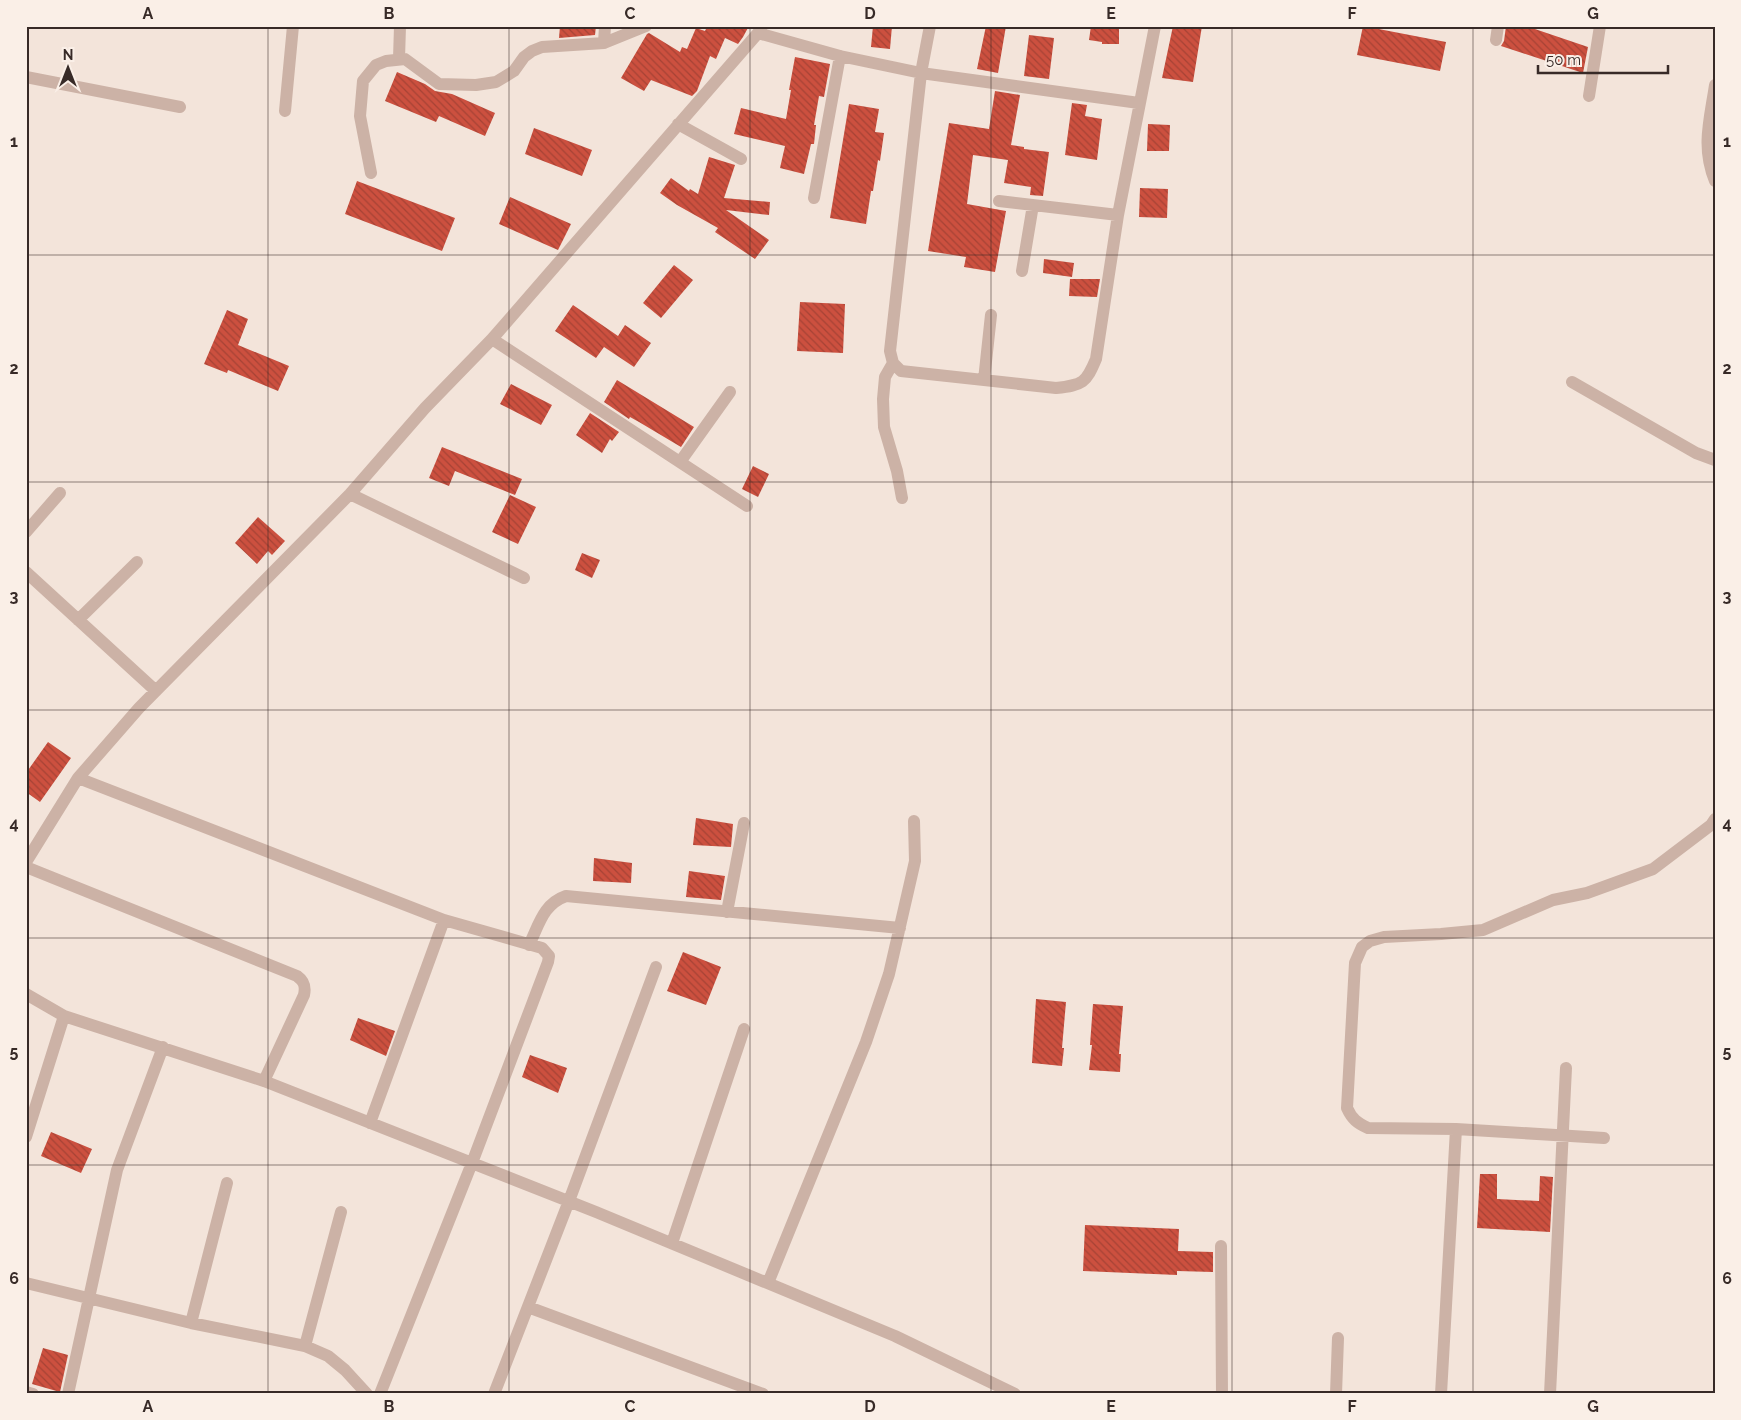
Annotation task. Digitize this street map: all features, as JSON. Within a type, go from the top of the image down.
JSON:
[{"type":"street","points":[[285,110],[293,26]]},
{"type":"street","points":[[399,59],[400,26]]},
{"type":"street","points":[[604,43],[605,26]]},
{"type":"street","points":[[371,173],[360,116],[363,81],[376,65],[399,59],[410,62],[439,84],[476,85],[496,82],[514,71],[532,51],[542,47],[604,43],[646,26]]},
{"type":"street","points":[[930,26],[921,73],[890,351],[893,364],[901,371],[1056,388],[1075,386],[1088,378],[1096,359],[1118,215],[1155,26]]},
{"type":"street","points":[[1496,40],[1498,26]]},
{"type":"street","points":[[1589,96],[1600,26]]},
{"type":"street","points":[[26,862],[78,778],[156,691],[350,494],[425,408],[492,339],[760,30],[840,56],[921,73],[1139,103]]},
{"type":"street","points":[[814,198],[840,56]]},
{"type":"street","points":[[26,77],[180,107]]},
{"type":"street","points":[[1715,85],[1706,143],[1708,165],[1715,180]]},
{"type":"street","points":[[678,124],[741,159]]},
{"type":"street","points":[[999,201],[1118,215]]},
{"type":"street","points":[[1022,271],[1033,205]]},
{"type":"street","points":[[984,380],[991,315]]},
{"type":"street","points":[[492,339],[747,506]]},
{"type":"street","points":[[893,364],[885,377],[883,399],[884,427],[897,471],[902,498]]},
{"type":"street","points":[[1572,382],[1696,453],[1715,460]]},
{"type":"street","points":[[680,462],[730,392]]},
{"type":"street","points":[[26,532],[60,493]]},
{"type":"street","points":[[350,494],[524,578]]},
{"type":"street","points":[[78,620],[137,562]]},
{"type":"street","points":[[26,572],[156,691]]},
{"type":"street","points":[[78,778],[444,920],[542,948],[549,956],[472,1163],[380,1394]]},
{"type":"street","points":[[1604,1138],[1456,1129],[1368,1128],[1358,1124],[1351,1117],[1347,1108],[1355,963],[1362,947],[1370,941],[1384,937],[1483,930],[1553,900],[1587,893],[1653,869],[1715,820]]},
{"type":"street","points":[[768,1283],[866,1042],[889,974],[915,861],[914,821]]},
{"type":"street","points":[[727,912],[744,823]]},
{"type":"street","points":[[26,867],[302,980],[305,990],[304,995],[264,1081]]},
{"type":"street","points":[[529,945],[549,906],[556,900],[566,896],[900,928]]},
{"type":"street","points":[[370,1122],[444,920]]},
{"type":"street","points":[[494,1394],[569,1201],[656,966]]},
{"type":"street","points":[[26,994],[64,1016],[264,1081],[569,1201],[895,1336],[1015,1394]]},
{"type":"street","points":[[26,1137],[64,1016]]},
{"type":"street","points":[[672,1243],[744,1029]]},
{"type":"street","points":[[68,1394],[117,1170],[163,1047]]},
{"type":"street","points":[[1550,1394],[1566,1068]]},
{"type":"street","points":[[1441,1394],[1456,1129]]},
{"type":"street","points":[[191,1323],[227,1183]]},
{"type":"street","points":[[305,1346],[341,1212]]},
{"type":"street","points":[[1221,1246],[1222,1394]]},
{"type":"street","points":[[26,1284],[191,1323],[305,1346],[328,1356],[345,1370],[367,1394]]},
{"type":"street","points":[[528,1307],[763,1394]]},
{"type":"street","points":[[1336,1394],[1338,1338]]},
{"type":"street","points":[[26,1392],[33,1394]]},
{"type":"building","points":[[560,26],[596,26],[595,35],[559,38]]},
{"type":"building","points":[[699,26],[749,26],[738,44],[725,38],[716,59],[710,56],[697,91],[692,96],[651,80],[644,91],[621,78],[647,34],[649,33],[680,52],[682,47],[687,49],[696,28],[705,31],[706,29]]},
{"type":"building","points":[[873,26],[892,26],[890,49],[871,47]]},
{"type":"building","points":[[986,26],[1006,26],[998,73],[977,69]]},
{"type":"building","points":[[1091,26],[1119,26],[1119,44],[1102,44],[1102,42],[1089,40]]},
{"type":"building","points":[[1173,26],[1202,26],[1193,82],[1162,78]]},
{"type":"building","points":[[1363,26],[1446,42],[1440,71],[1357,55]]},
{"type":"building","points":[[1506,26],[1526,26],[1588,47],[1583,73],[1501,46],[1504,41]]},
{"type":"building","points":[[1029,35],[1054,38],[1049,79],[1024,76]]},
{"type":"building","points":[[795,57],[830,64],[824,97],[819,96],[814,125],[816,125],[814,144],[811,144],[804,174],[780,168],[785,146],[734,134],[741,108],[786,119]]},
{"type":"building","points":[[397,72],[425,84],[435,91],[452,94],[495,113],[485,136],[439,116],[436,122],[385,101]]},
{"type":"building","points":[[995,91],[1020,95],[1011,145],[1024,147],[1024,149],[1049,152],[1043,196],[1030,195],[1031,187],[1004,183],[1008,160],[973,155],[967,204],[1006,211],[995,272],[964,267],[966,257],[928,251],[949,123],[989,129]]},
{"type":"building","points":[[1072,103],[1087,105],[1085,116],[1102,119],[1097,160],[1065,155]]},
{"type":"building","points":[[849,104],[879,109],[875,132],[884,133],[880,161],[878,160],[873,191],[871,191],[866,224],[830,218]]},
{"type":"building","points":[[1148,124],[1170,125],[1169,151],[1147,151]]},
{"type":"building","points":[[534,128],[592,150],[582,176],[525,154]]},
{"type":"building","points":[[709,157],[735,165],[724,198],[770,202],[769,215],[726,210],[769,240],[755,259],[715,232],[718,228],[660,193],[671,178],[689,191],[690,189],[698,194]]},
{"type":"building","points":[[357,181],[455,218],[442,251],[345,214]]},
{"type":"building","points":[[1140,188],[1168,189],[1167,218],[1139,217]]},
{"type":"building","points":[[510,197],[571,224],[558,250],[499,224]]},
{"type":"building","points":[[1044,259],[1074,263],[1072,277],[1043,273]]},
{"type":"building","points":[[674,265],[693,280],[661,318],[643,303]]},
{"type":"building","points":[[1070,279],[1100,279],[1097,297],[1069,296]]},
{"type":"building","points":[[800,302],[845,304],[843,353],[797,351]]},
{"type":"building","points":[[573,305],[618,336],[625,325],[651,343],[634,367],[604,347],[596,358],[555,331]]},
{"type":"building","points":[[227,310],[248,319],[238,345],[289,366],[278,391],[228,370],[227,373],[204,364]]},
{"type":"building","points":[[617,380],[694,427],[681,447],[630,417],[629,419],[604,402]]},
{"type":"building","points":[[511,384],[552,405],[541,425],[500,404]]},
{"type":"building","points":[[590,413],[619,432],[612,441],[610,439],[602,453],[576,435]]},
{"type":"building","points":[[442,447],[522,479],[515,495],[455,471],[449,486],[429,478]]},
{"type":"building","points":[[753,466],[769,474],[758,497],[742,489]]},
{"type":"building","points":[[510,495],[536,507],[518,544],[492,532]]},
{"type":"building","points":[[258,517],[285,541],[272,555],[268,551],[257,564],[235,543]]},
{"type":"building","points":[[582,553],[600,560],[592,578],[575,570]]},
{"type":"building","points":[[48,742],[71,758],[40,802],[26,792],[26,773]]},
{"type":"building","points":[[696,818],[733,824],[731,847],[693,845]]},
{"type":"building","points":[[594,858],[632,863],[631,883],[593,881]]},
{"type":"building","points":[[689,871],[725,876],[721,900],[686,897]]},
{"type":"building","points":[[683,952],[721,967],[706,1005],[667,991]]},
{"type":"building","points":[[1036,999],[1066,1002],[1062,1066],[1032,1063]]},
{"type":"building","points":[[1093,1004],[1123,1006],[1119,1054],[1121,1054],[1120,1072],[1089,1070]]},
{"type":"building","points":[[358,1018],[395,1031],[386,1056],[350,1040]]},
{"type":"building","points":[[530,1055],[567,1068],[558,1093],[522,1077]]},
{"type":"building","points":[[51,1132],[92,1149],[81,1173],[41,1156]]},
{"type":"building","points":[[1480,1174],[1497,1174],[1497,1199],[1539,1201],[1540,1176],[1553,1177],[1550,1232],[1477,1228]]},
{"type":"building","points":[[1085,1225],[1179,1229],[1178,1251],[1213,1252],[1213,1272],[1177,1271],[1177,1275],[1083,1271]]},
{"type":"building","points":[[43,1348],[68,1355],[60,1392],[32,1384]]}]
